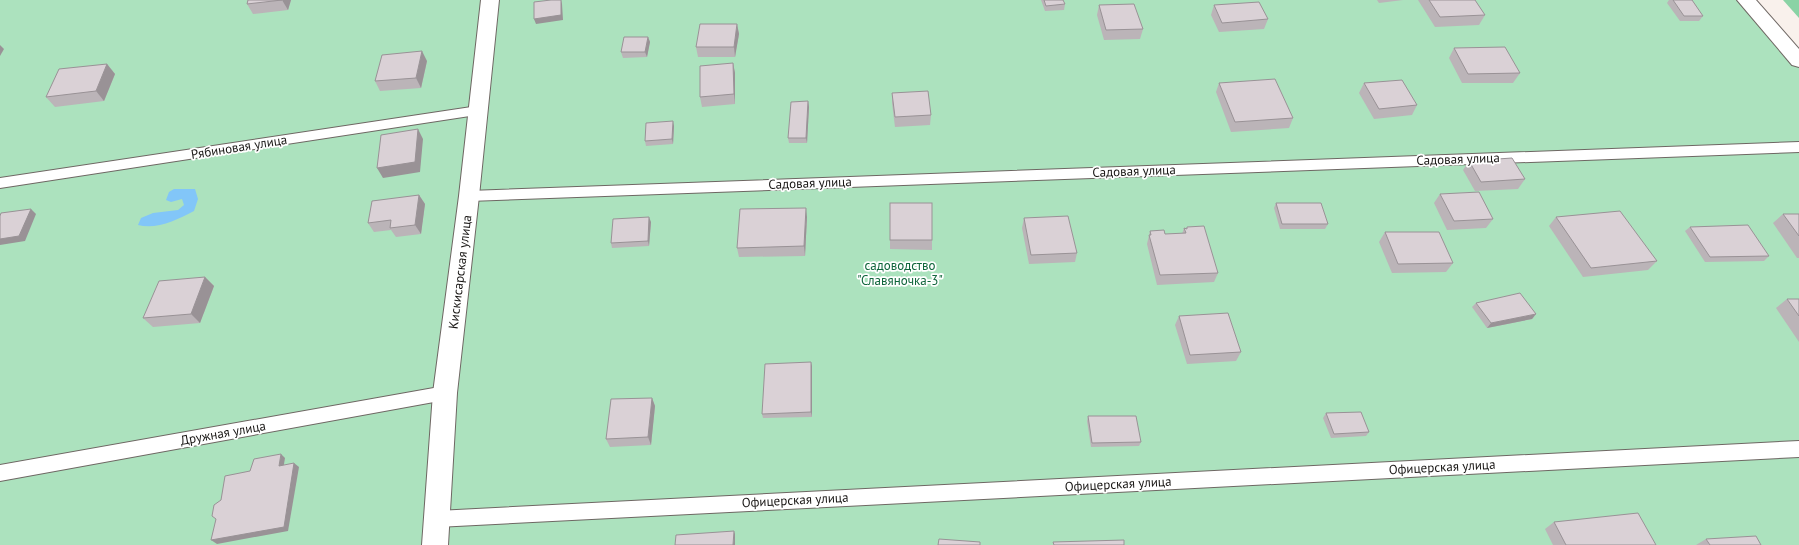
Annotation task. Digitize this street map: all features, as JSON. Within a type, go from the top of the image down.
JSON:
[{"type":"street","name":"Кискисарская улица","points":[[435,545],[445,393],[469,196],[490,0]]},
{"type":"street","points":[[1746,0],[1799,61]]},
{"type":"lane","name":"Рябиновая улица","points":[[0,183],[478,111]]},
{"type":"lane","name":"Садовая улица","points":[[469,196],[1799,147]]},
{"type":"lane","name":"Дружная улица","points":[[0,473],[445,393]]},
{"type":"lane","name":"Офицерская улица","points":[[437,519],[1799,449]]},
{"type":"green space","name":"садоводство \"Славяночка-3\"","points":[[0,0],[1753,0],[1799,52],[1799,545],[0,545]]},
{"type":"green space","points":[[1783,0],[1799,0],[1799,18]]},
{"type":"water","points":[[174,189],[195,189],[198,199],[194,211],[174,221],[159,225],[138,225],[141,218],[153,213],[178,210],[184,205],[182,199],[171,202],[166,200],[169,192]]},
{"type":"building","points":[[248,0],[282,0],[247,4]]},
{"type":"building","points":[[561,0],[561,15],[534,19],[534,2]]},
{"type":"building","points":[[1044,0],[1063,0],[1065,4],[1046,6]]},
{"type":"building","points":[[1429,0],[1475,0],[1485,15],[1440,17]]},
{"type":"building","points":[[1673,0],[1692,0],[1703,16],[1684,16]]},
{"type":"building","points":[[1259,2],[1268,19],[1222,23],[1214,5]]},
{"type":"building","points":[[1134,4],[1143,29],[1106,30],[1099,5]]},
{"type":"building","points":[[700,24],[737,24],[734,47],[696,47]]},
{"type":"building","points":[[624,37],[648,37],[645,52],[621,52]]},
{"type":"building","points":[[1505,47],[1520,73],[1468,74],[1454,48]]},
{"type":"building","points":[[422,51],[416,78],[375,81],[382,55]]},
{"type":"building","points":[[733,63],[734,94],[700,97],[700,66]]},
{"type":"building","points":[[107,64],[96,91],[46,97],[59,69]]},
{"type":"building","points":[[1275,79],[1293,118],[1235,122],[1219,83]]},
{"type":"building","points":[[1402,80],[1417,105],[1379,109],[1364,83]]},
{"type":"building","points":[[928,91],[931,115],[895,117],[892,93]]},
{"type":"building","points":[[808,101],[806,138],[788,138],[791,102]]},
{"type":"building","points":[[673,121],[672,139],[645,141],[646,123]]},
{"type":"building","points":[[418,129],[415,162],[377,168],[381,135]]},
{"type":"building","points":[[1512,158],[1525,179],[1481,182],[1469,161]]},
{"type":"building","points":[[1479,192],[1493,219],[1454,221],[1440,194]]},
{"type":"building","points":[[419,195],[415,225],[390,228],[391,220],[368,223],[372,201]]},
{"type":"building","points":[[890,203],[932,203],[932,240],[890,240]]},
{"type":"building","points":[[1276,203],[1321,203],[1328,224],[1282,224]]},
{"type":"building","points":[[806,208],[804,246],[737,248],[740,209]]},
{"type":"building","points":[[31,209],[19,236],[0,239],[1,213]]},
{"type":"building","points":[[1620,211],[1657,261],[1591,268],[1556,217]]},
{"type":"building","points":[[1783,214],[1799,214],[1799,236]]},
{"type":"building","points":[[1068,216],[1077,253],[1031,255],[1024,218]]},
{"type":"building","points":[[649,217],[648,241],[611,243],[613,219]]},
{"type":"building","points":[[1748,225],[1769,256],[1710,257],[1690,227]]},
{"type":"building","points":[[1204,226],[1218,273],[1160,275],[1149,235],[1151,235],[1150,231],[1164,230],[1165,234],[1186,233],[1184,228],[1187,229],[1187,227]]},
{"type":"building","points":[[1385,232],[1439,232],[1453,263],[1398,264]]},
{"type":"building","points":[[205,277],[191,314],[143,318],[159,281]]},
{"type":"building","points":[[1520,293],[1536,314],[1491,323],[1476,303]]},
{"type":"building","points":[[1787,299],[1799,299],[1799,316]]},
{"type":"building","points":[[1228,313],[1241,352],[1190,355],[1179,316]]},
{"type":"building","points":[[811,362],[811,412],[762,414],[765,364]]},
{"type":"building","points":[[652,398],[648,437],[606,439],[611,399]]},
{"type":"building","points":[[1361,412],[1369,432],[1334,434],[1326,413]]},
{"type":"building","points":[[1088,416],[1136,416],[1141,442],[1092,443]]},
{"type":"building","points":[[281,454],[279,466],[294,463],[284,527],[211,540],[216,519],[212,516],[214,505],[221,500],[225,476],[250,471],[254,459]]},
{"type":"building","points":[[1638,513],[1656,545],[1566,545],[1554,522]]},
{"type":"building","points":[[734,531],[733,545],[675,545],[676,535]]},
{"type":"building","points":[[1756,536],[1761,545],[1710,545],[1706,539]]},
{"type":"building","points":[[939,539],[980,542],[980,545],[938,545]]},
{"type":"building","points":[[1124,540],[1124,545],[1054,545],[1053,542]]}]
